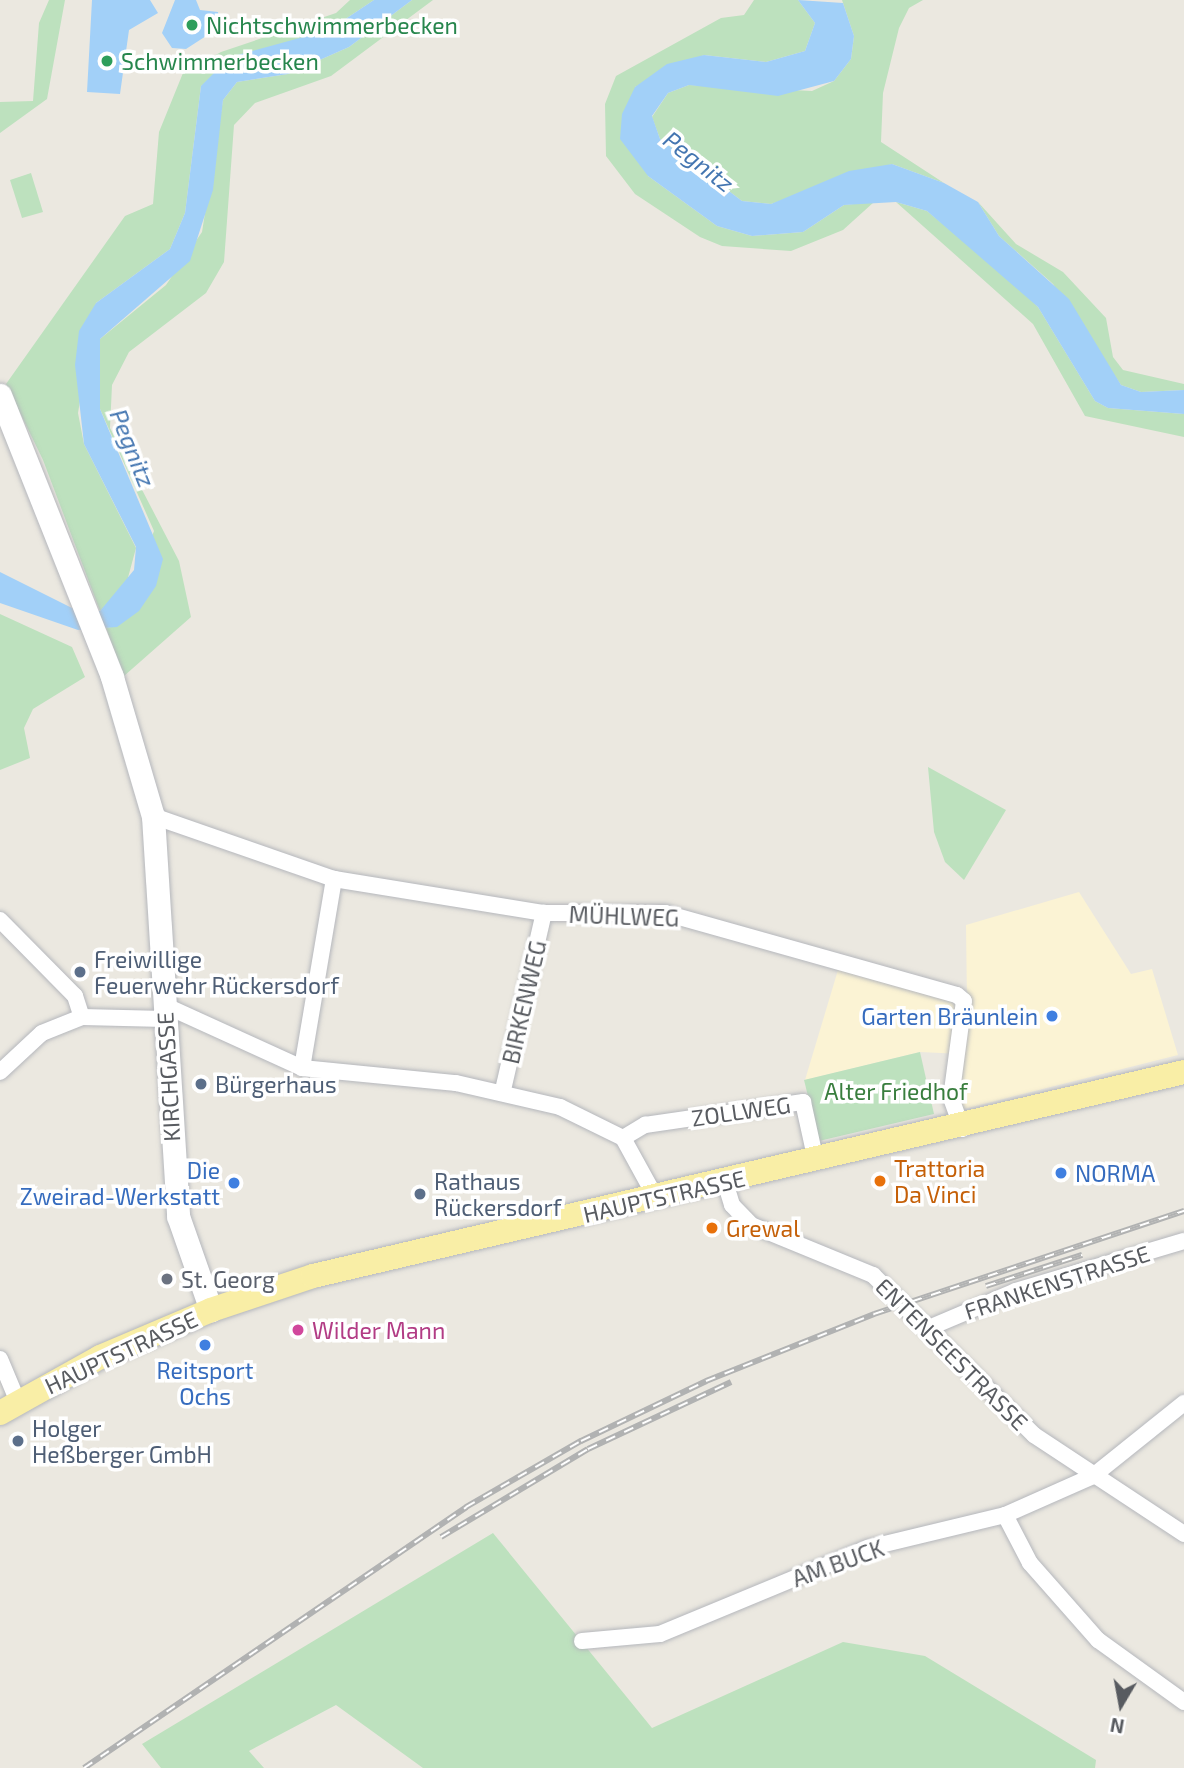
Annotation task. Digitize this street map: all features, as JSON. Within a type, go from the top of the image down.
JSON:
[{"type":"main road","name":"KIRCHGASSE","points":[[0,395],[112,677],[153,816],[178,1216],[211,1310]]},
{"type":"main road","name":"HAUPTSTRASSE","points":[[9,1407],[100,1357],[211,1310],[313,1276],[962,1129],[1184,1072]]},
{"type":"street","name":"MÜHLWEG","points":[[153,816],[334,878],[544,913],[665,913],[706,921],[957,995],[964,1001],[951,1098],[962,1129]]},
{"type":"street","points":[[302,1068],[334,878]]},
{"type":"street","name":"BIRKENWEG","points":[[503,1090],[544,913]]},
{"type":"street","points":[[0,920],[75,996],[82,1017]]},
{"type":"street","points":[[0,1072],[42,1032],[82,1017],[164,1012],[302,1068],[503,1090],[560,1107],[623,1138],[656,1198]]},
{"type":"street","name":"ZOLLWEG","points":[[623,1138],[645,1125],[803,1102],[816,1161]]},
{"type":"street","name":"ENTENSEESTRASSE","points":[[725,1182],[732,1205],[751,1225],[873,1275],[931,1327],[1034,1435],[1184,1534]]},
{"type":"street","name":"FRANKENSTRASSE","points":[[931,1327],[1016,1291],[1184,1241]]},
{"type":"street","points":[[0,1359],[9,1407]]},
{"type":"street","name":"AM BUCK","points":[[582,1641],[660,1634],[868,1548],[1005,1515],[1093,1476],[1184,1403]]},
{"type":"street","points":[[1005,1515],[1030,1563],[1098,1640],[1184,1702]]},
{"type":"shaded area","points":[[1079,892],[1131,974],[1152,969],[1178,1055],[960,1110],[962,1054],[920,1052],[805,1080],[838,970],[967,1004],[966,925]]},
{"type":"green space","points":[[49,0],[65,0],[47,99],[0,133],[0,102],[33,101],[39,23]]},
{"type":"green space","points":[[350,0],[374,0],[329,30],[201,86],[185,213],[170,249],[96,303],[78,413],[84,444],[136,548],[126,585],[100,611],[43,460],[6,384],[125,216],[153,204],[159,132],[183,73],[221,52],[336,13]]},
{"type":"green space","points":[[412,0],[433,0],[331,76],[255,103],[234,125],[224,262],[206,293],[129,352],[112,385],[110,428],[179,561],[191,617],[124,676],[106,628],[117,626],[154,531],[100,409],[100,339],[166,285],[202,232],[223,100],[237,82],[288,74],[349,47]]},
{"type":"green space","points":[[754,0],[798,0],[815,23],[805,51],[766,62],[704,55],[635,87],[648,176],[717,226],[752,236],[803,232],[844,205],[874,202],[843,230],[791,251],[722,246],[700,237],[635,194],[606,156],[605,104],[616,76],[721,18],[744,15]]},
{"type":"green space","points":[[842,0],[923,0],[909,8],[899,28],[883,93],[881,142],[944,183],[892,164],[771,204],[742,201],[660,139],[652,117],[668,93],[689,85],[812,91],[834,81],[851,59],[854,36]]},
{"type":"green space","points":[[31,173],[43,212],[22,218],[10,180]]},
{"type":"green space","points":[[896,202],[927,211],[1013,282],[1038,307],[1095,401],[1108,408],[1184,414],[1184,437],[1085,416],[1033,324]]},
{"type":"green space","points":[[978,202],[1016,244],[1063,272],[1106,318],[1113,357],[1123,370],[1184,384],[1184,390],[1141,392],[1121,385],[1053,284],[999,236]]},
{"type":"green space","points":[[0,614],[72,647],[85,677],[33,709],[24,728],[30,758],[0,770]]},
{"type":"green space","points":[[928,767],[1006,810],[964,880],[945,862],[934,832]]},
{"type":"green space","name":"Alter Friedhof","points":[[920,1052],[934,1114],[819,1141],[804,1080]]},
{"type":"green space","points":[[493,1533],[652,1728],[843,1642],[925,1656],[1096,1760],[1095,1768],[423,1768],[336,1705],[249,1751],[264,1768],[161,1768],[142,1744]]},
{"type":"water","name":"Schwimmerbecken","points":[[92,0],[150,0],[158,13],[129,30],[120,94],[87,92]]},
{"type":"water","name":"Nichtschwimmerbecken","points":[[175,0],[196,0],[200,10],[218,12],[220,27],[186,49],[172,48],[162,33]]},
{"type":"water","points":[[374,0],[412,0],[349,47],[288,74],[237,82],[223,100],[213,190],[190,261],[100,339],[100,409],[163,559],[156,586],[139,611],[117,627],[78,630],[0,603],[0,572],[74,609],[100,611],[134,570],[136,547],[84,444],[75,365],[79,331],[96,303],[170,249],[185,213],[201,86],[230,57],[329,30]]},
{"type":"water","points":[[798,0],[843,3],[854,36],[851,59],[834,81],[778,96],[689,85],[668,93],[652,116],[660,139],[742,201],[771,204],[849,171],[892,164],[944,183],[978,202],[999,236],[1069,299],[1121,385],[1141,392],[1184,390],[1184,414],[1108,408],[1095,401],[1038,307],[927,211],[896,202],[844,205],[803,232],[752,236],[717,226],[648,176],[620,139],[622,114],[635,87],[667,64],[704,55],[766,62],[805,51],[815,23]]},
{"type":"railway","points":[[84,1768],[466,1507],[581,1441],[706,1381],[874,1314],[1184,1211]]},
{"type":"railway","points":[[986,1286],[1082,1255]]},
{"type":"railway","points":[[441,1537],[588,1449],[731,1382]]},
{"type":"place","name":"Nichtschwimmerbecken","points":[[192,25]]},
{"type":"place","name":"Schwimmerbecken","points":[[107,61]]},
{"type":"place","name":"Freiwillige Feuerwehr Rückersdorf","points":[[80,972]]},
{"type":"place","name":"Garten Bräunlein","points":[[1052,1016]]},
{"type":"place","name":"Bürgerhaus","points":[[201,1084]]},
{"type":"place","name":"NORMA","points":[[1061,1173]]},
{"type":"place","name":"Trattoria Da Vinci","points":[[880,1181]]},
{"type":"place","name":"Die Zweirad-Werkstatt","points":[[234,1183]]},
{"type":"place","name":"Rathaus Rückersdorf","points":[[420,1194]]},
{"type":"place","name":"Grewal","points":[[712,1228]]},
{"type":"place","name":"St. Georg","points":[[167,1279]]},
{"type":"place","name":"Wilder Mann","points":[[298,1330]]},
{"type":"place","name":"Reitsport Ochs","points":[[205,1345]]},
{"type":"place","name":"Holger Heßberger GmbH","points":[[18,1441]]},
{"type":"water label","name":"Pegnitz","points":[[699,161]]},
{"type":"water label","name":"Pegnitz","points":[[133,448]]}]
